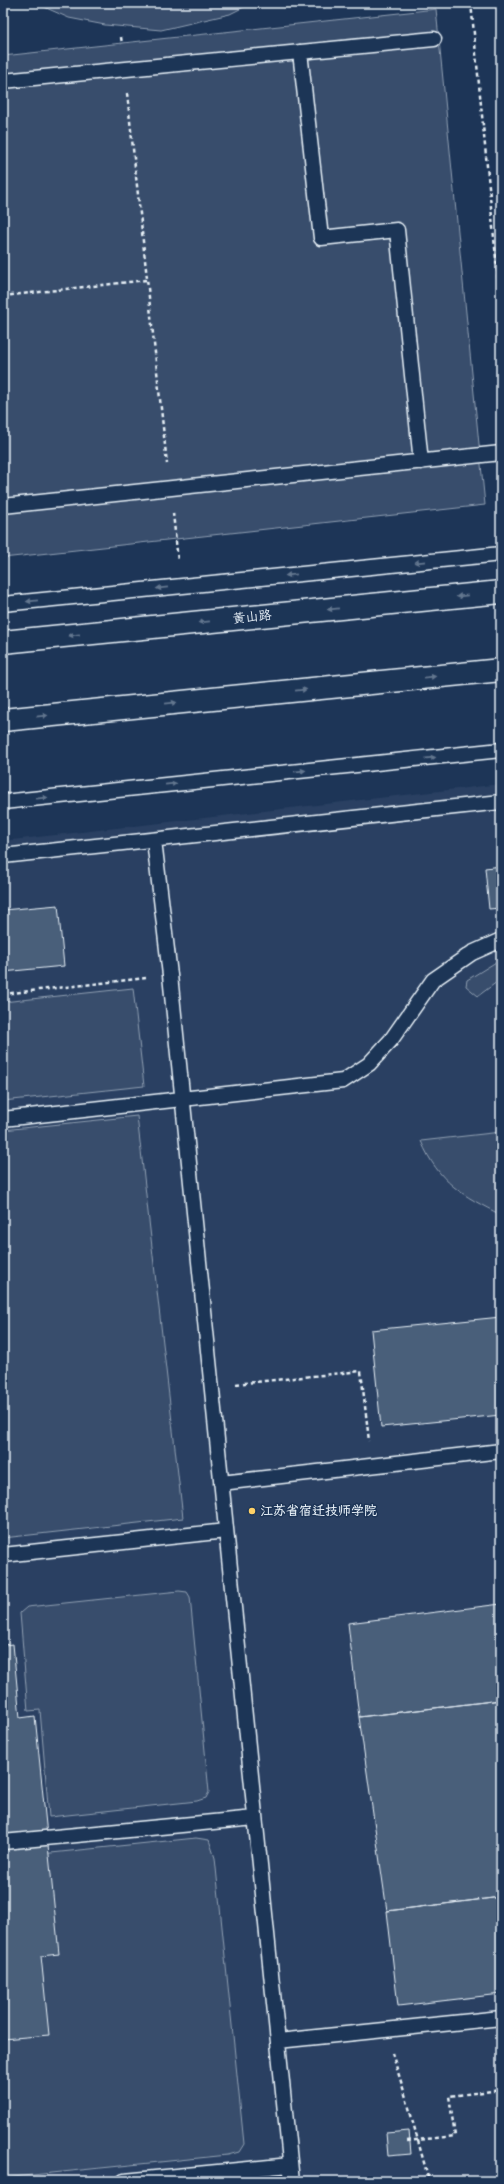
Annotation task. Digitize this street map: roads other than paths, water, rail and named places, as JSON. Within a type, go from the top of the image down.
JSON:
[{"type":"main road","name":"黄山路","points":[[3,642],[501,592]]},
{"type":"main road","points":[[3,720],[501,670]]},
{"type":"lane","points":[[3,81],[434,39]]},
{"type":"lane","points":[[300,52],[321,238],[397,230],[421,462]]},
{"type":"lane","points":[[3,506],[501,453]]},
{"type":"lane","points":[[3,604],[501,554]]},
{"type":"lane","points":[[3,802],[501,750]]},
{"type":"lane","points":[[3,856],[501,802]]},
{"type":"lane","points":[[154,840],[170,975],[292,2181]]},
{"type":"lane","points":[[3,1119],[343,1081],[369,1064],[391,1040],[433,980],[472,953],[501,940]]},
{"type":"lane","points":[[221,1483],[501,1451]]},
{"type":"lane","points":[[3,1555],[226,1531]]},
{"type":"lane","points":[[3,1842],[255,1818]]},
{"type":"lane","points":[[278,2041],[501,2018]]},
{"type":"lane","points":[[124,2181],[290,2164]]},
{"type":"place","name":"江苏省宿迁技师学院","points":[[252,1511]]}]
